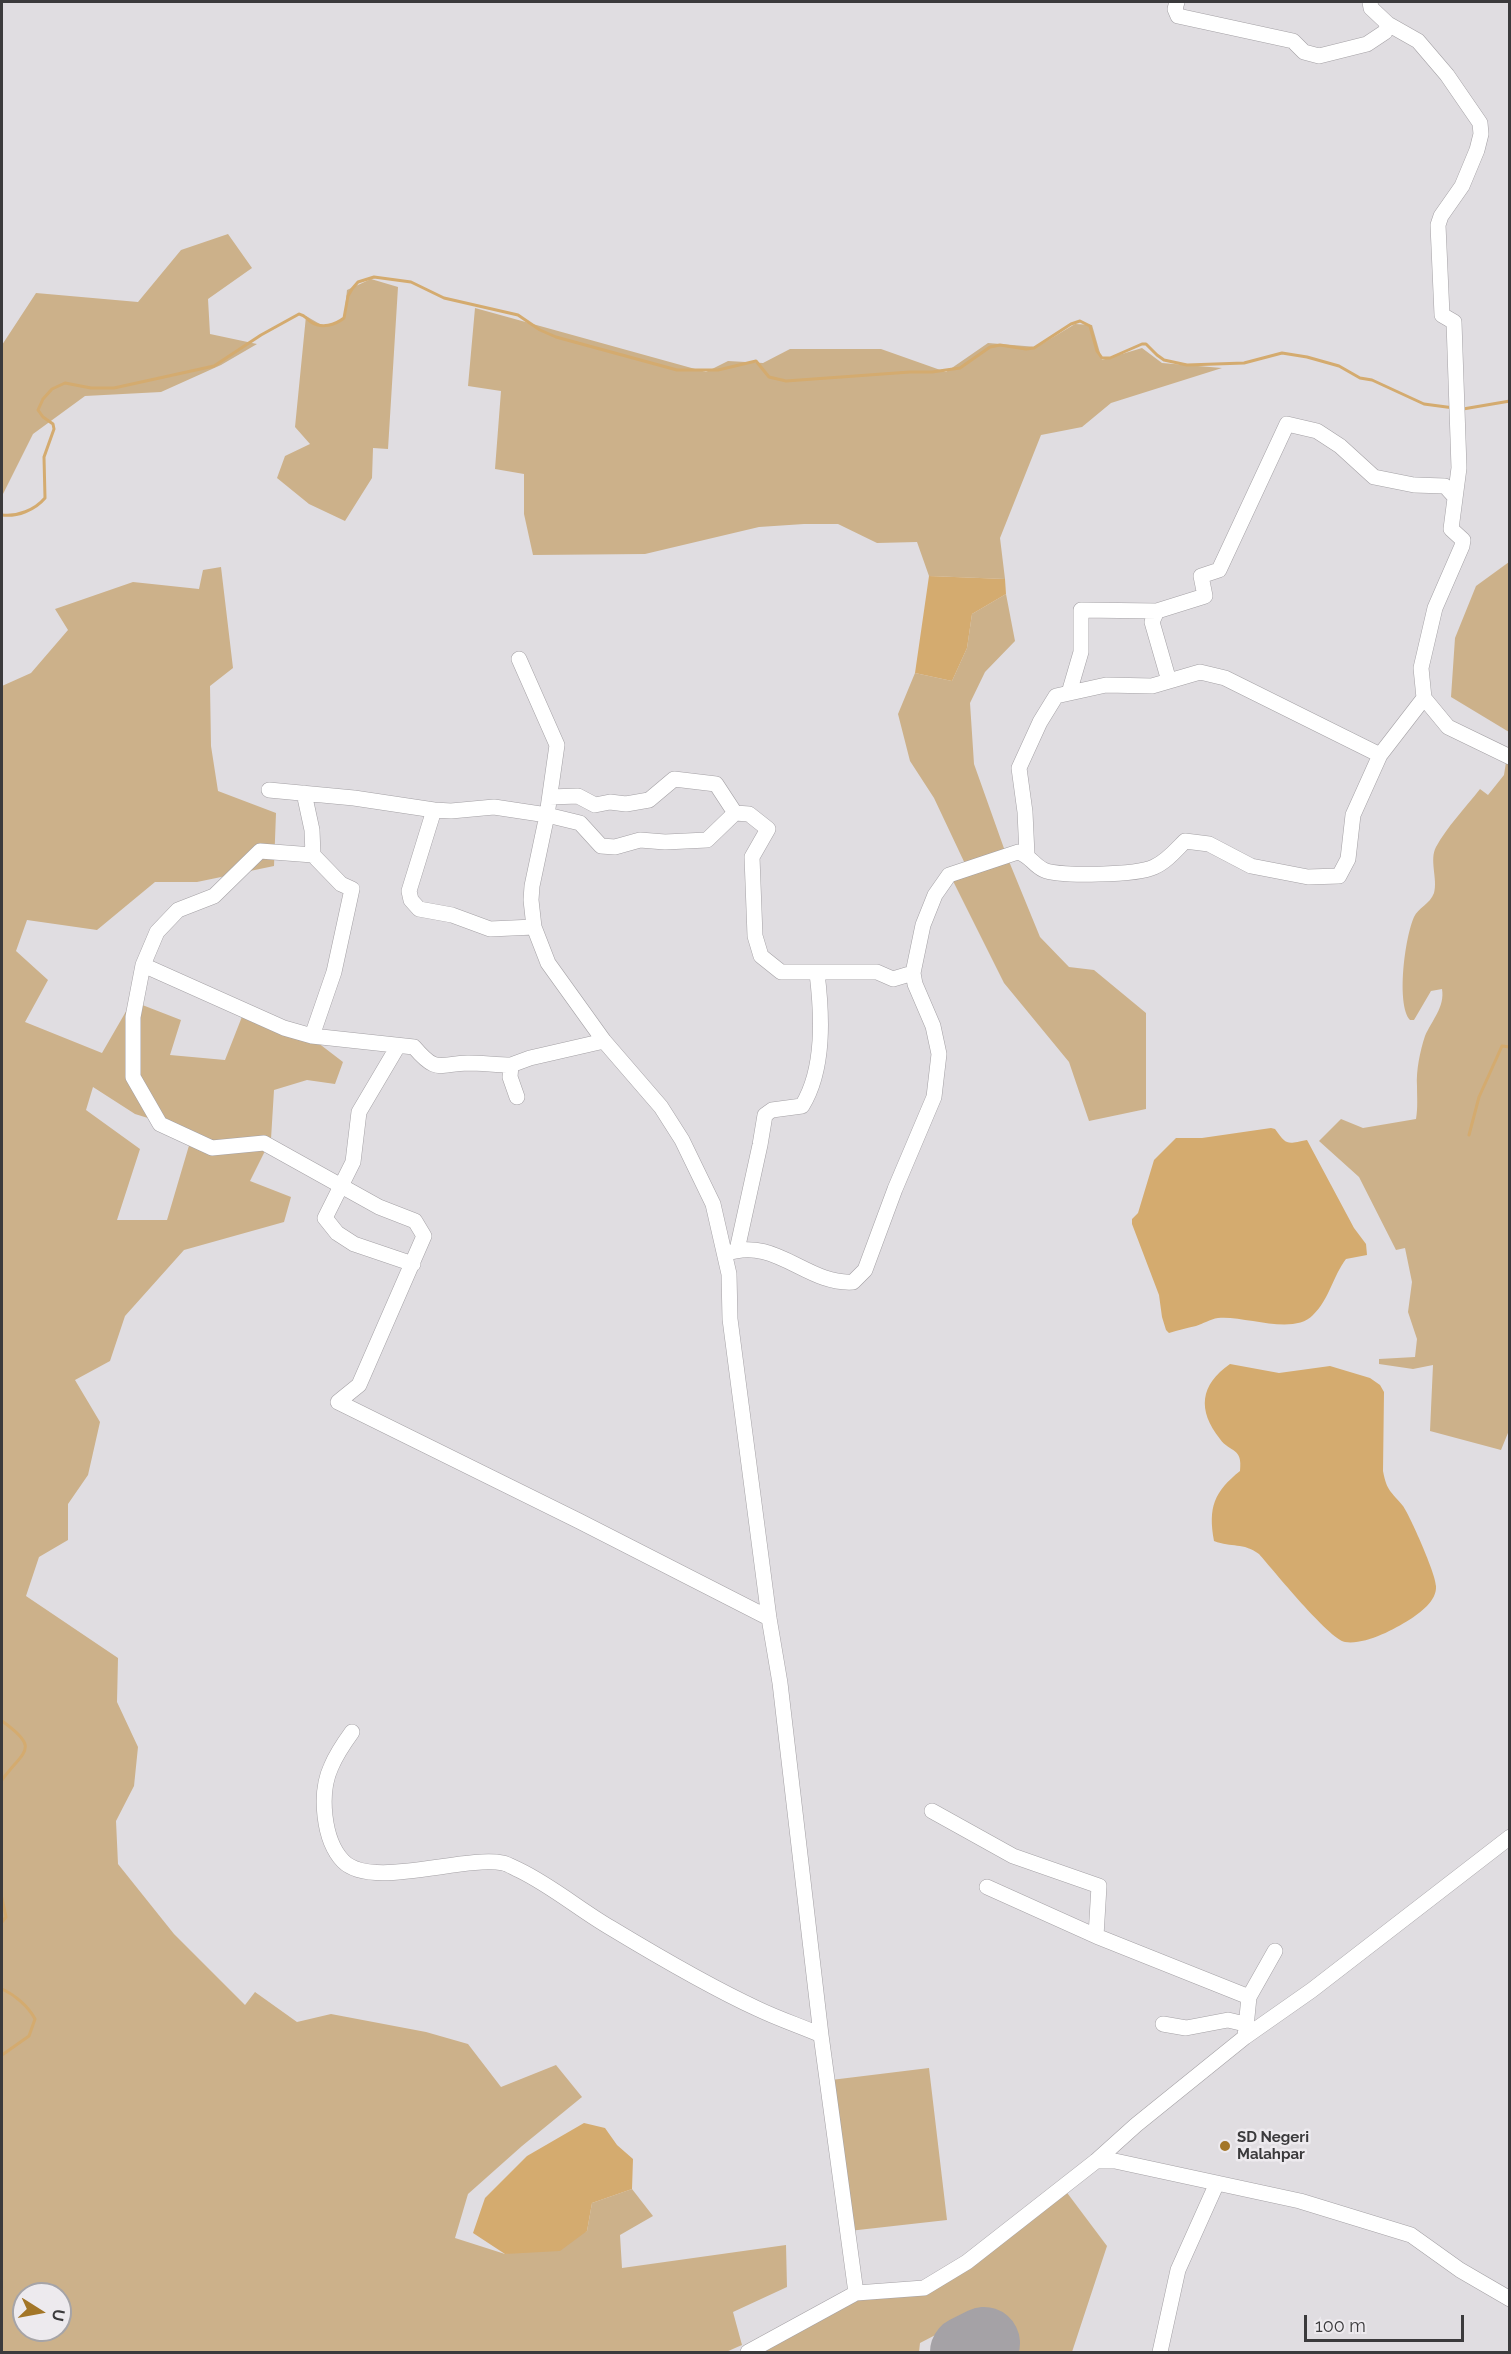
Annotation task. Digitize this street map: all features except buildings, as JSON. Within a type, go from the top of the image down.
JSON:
[{"type":"street","points":[[1177,2],[1175,9],[1178,16],[1293,41],[1304,52],[1319,56],[1367,44],[1385,32],[1388,24]]},
{"type":"street","points":[[1370,2],[1371,8],[1388,24],[1418,40],[1447,75],[1480,123],[1481,134],[1477,150],[1462,186],[1441,216],[1438,225],[1442,315],[1454,322],[1458,408],[1459,468],[1451,529],[1463,540],[1435,608],[1421,668],[1424,698],[1448,727],[1509,757]]},
{"type":"street","points":[[1069,693],[1081,652],[1081,610],[1157,611],[1205,596],[1201,576],[1219,570],[1287,424],[1317,431],[1340,446],[1374,477],[1414,485],[1445,486],[1455,497]]},
{"type":"street","points":[[1157,611],[1152,622],[1169,681]]},
{"type":"street","points":[[519,659],[557,746],[547,815],[532,886],[534,927],[548,963],[604,1041],[661,1107],[682,1140],[713,1204],[731,1252]]},
{"type":"street","points":[[1027,855],[1025,812],[1019,768],[1040,722],[1056,696],[1106,685],[1152,686],[1200,672],[1224,678],[1380,755]]},
{"type":"street","points":[[731,1252],[762,1250],[835,1282],[853,1282],[864,1270],[934,1097],[939,1054],[933,1026],[915,984],[913,973],[923,925],[935,895],[949,875],[1018,852],[1027,855],[1043,870],[1054,872],[1073,875],[1135,872],[1153,868],[1185,841],[1209,844],[1251,866],[1308,877],[1339,876],[1348,860],[1353,815],[1380,755],[1424,698]]},
{"type":"street","points":[[550,797],[578,796],[595,805],[610,802],[626,804],[649,800],[674,780],[716,784],[735,813]]},
{"type":"street","points":[[269,790],[434,810],[451,811],[494,807],[547,815],[580,823],[601,846],[615,848],[640,840],[665,842],[707,840],[735,813],[749,814],[768,829],[752,857],[755,936],[761,956],[781,972],[877,972],[892,978],[913,973]]},
{"type":"street","points":[[304,793],[312,830],[313,855],[341,885],[352,889],[334,972],[312,1036]]},
{"type":"street","points":[[434,810],[409,891],[411,900],[419,909],[452,915],[490,929],[534,927]]},
{"type":"street","points":[[313,855],[260,850],[214,896],[178,910],[157,932],[143,965],[133,1017],[133,1077],[160,1124],[212,1148],[264,1143],[340,1187],[379,1207],[415,1221],[424,1236],[413,1264],[359,1385],[338,1402],[769,1618]]},
{"type":"street","points":[[143,965],[284,1028],[312,1036],[414,1047],[426,1062],[441,1067],[468,1063],[511,1065],[530,1058],[604,1041]]},
{"type":"street","points":[[817,973],[822,1015],[818,1057],[808,1096],[802,1106],[772,1110],[765,1115],[760,1145],[731,1252],[730,1319],[769,1618],[780,1683],[821,2035],[856,2294]]},
{"type":"street","points":[[398,1046],[359,1112],[353,1162],[325,1218],[336,1233],[354,1244],[413,1264]]},
{"type":"street","points":[[511,1065],[510,1077],[517,1096]]},
{"type":"street","points":[[352,1732],[330,1769],[324,1806],[330,1842],[349,1866],[357,1870],[381,1874],[478,1862],[504,1863],[532,1876],[609,1927],[678,1967],[759,2010],[821,2035]]},
{"type":"street","points":[[932,1811],[1013,1856],[1099,1886],[1095,1936]]},
{"type":"street","points":[[748,2352],[856,2294],[924,2288],[967,2262],[1096,2161],[1245,2030],[1312,1990],[1509,1837]]},
{"type":"street","points":[[987,1887],[1095,1936],[1250,1996]]},
{"type":"street","points":[[1245,2030],[1250,1996],[1275,1951]]},
{"type":"street","points":[[1163,2024],[1186,2028],[1228,2020],[1245,2030]]},
{"type":"street","points":[[1096,2161],[1115,2161],[1300,2201],[1411,2235],[1460,2270],[1509,2299]]},
{"type":"street","points":[[1160,2352],[1178,2270],[1217,2183]]},
{"type":"shaded area","points":[[228,234],[252,268],[208,299],[210,334],[257,344],[221,365],[161,392],[85,396],[33,434],[2,496],[2,345],[36,293],[138,302],[181,250]]},
{"type":"shaded area","points":[[371,279],[398,287],[388,449],[373,448],[372,478],[345,521],[309,504],[277,478],[285,456],[310,444],[295,427],[306,316],[325,327],[344,319],[347,290]]},
{"type":"shaded area","points":[[475,308],[706,372],[728,361],[763,363],[790,349],[881,349],[946,372],[988,343],[1037,347],[1075,324],[1092,325],[1102,360],[1142,348],[1162,363],[1222,368],[1111,403],[1082,427],[1041,435],[1000,538],[1005,579],[929,576],[917,542],[877,543],[838,524],[759,527],[645,554],[533,555],[524,514],[524,474],[495,469],[501,391],[468,386]]},
{"type":"shaded area","points":[[1509,562],[1509,732],[1451,697],[1455,638],[1476,586]]},
{"type":"shaded area","points":[[221,567],[233,668],[210,686],[211,746],[218,791],[276,813],[274,866],[197,882],[155,882],[97,930],[27,920],[16,951],[48,980],[25,1022],[102,1053],[132,1001],[181,1020],[170,1055],[225,1060],[245,1009],[296,1026],[343,1062],[335,1084],[307,1080],[274,1090],[271,1139],[250,1181],[291,1197],[284,1222],[184,1250],[125,1316],[110,1361],[75,1380],[100,1422],[88,1475],[68,1504],[68,1540],[39,1557],[26,1596],[118,1658],[117,1702],[138,1747],[134,1786],[116,1821],[118,1864],[174,1934],[245,2005],[255,1992],[297,2022],[331,2014],[426,2032],[468,2044],[501,2087],[556,2065],[582,2097],[468,2194],[455,2238],[505,2254],[587,2231],[592,2203],[632,2189],[653,2216],[620,2235],[622,2268],[786,2245],[787,2287],[733,2312],[742,2345],[726,2352],[2,2352],[2,686],[31,673],[68,630],[55,609],[133,582],[199,589],[203,570]],"holes":[[[93,1087],[135,1114],[193,1132],[167,1220],[117,1220],[140,1149],[86,1110]]]},
{"type":"shaded area","points":[[929,576],[1005,579],[1006,594],[972,614],[967,648],[952,681],[915,673]]},
{"type":"shaded area","points":[[1006,594],[1015,641],[985,672],[970,703],[974,764],[1006,854],[1040,937],[1069,967],[1094,970],[1146,1013],[1146,1109],[1089,1121],[1069,1062],[1004,983],[950,875],[967,868],[934,798],[910,761],[898,714],[915,673],[952,681],[967,648],[972,614]]},
{"type":"shaded area","points":[[1509,743],[1510,1428],[1501,1450],[1430,1431],[1433,1365],[1413,1369],[1379,1364],[1379,1359],[1415,1357],[1417,1339],[1408,1312],[1412,1282],[1405,1248],[1396,1250],[1359,1177],[1319,1141],[1341,1119],[1363,1128],[1416,1119],[1420,1054],[1425,1036],[1440,1008],[1442,989],[1431,991],[1414,1020],[1410,1020],[1403,1000],[1403,970],[1408,939],[1414,917],[1434,893],[1433,858],[1436,847],[1480,789],[1488,795],[1504,775]]},
{"type":"shaded area","points":[[1271,1128],[1288,1142],[1307,1140],[1354,1228],[1366,1244],[1367,1255],[1346,1259],[1323,1302],[1313,1315],[1304,1321],[1281,1324],[1218,1318],[1169,1333],[1162,1317],[1159,1295],[1132,1224],[1132,1219],[1138,1213],[1154,1160],[1176,1138],[1202,1138]]},
{"type":"shaded area","points":[[1230,1364],[1279,1373],[1330,1366],[1370,1378],[1380,1385],[1384,1392],[1383,1471],[1386,1483],[1411,1521],[1436,1586],[1431,1602],[1418,1614],[1379,1636],[1345,1642],[1337,1638],[1314,1617],[1259,1554],[1242,1546],[1214,1541],[1212,1519],[1215,1501],[1224,1486],[1240,1471],[1240,1458],[1220,1439],[1213,1428],[1205,1408],[1205,1398],[1213,1380]]},
{"type":"shaded area","points":[[929,2068],[947,2220],[849,2231],[831,2080]]},
{"type":"shaded area","points":[[584,2123],[605,2128],[617,2145],[633,2159],[632,2189],[592,2203],[587,2231],[560,2251],[505,2254],[473,2233],[485,2198],[527,2156]]},
{"type":"shaded area","points":[[1062,2186],[1107,2246],[1072,2352],[989,2352],[970,2317],[920,2343],[919,2352],[762,2352],[851,2293],[935,2284]]},
{"type":"waterway","points":[[2,515],[25,512],[45,498],[44,457],[54,429],[53,424],[38,410],[43,399],[52,389],[65,383],[91,388],[114,388],[214,366],[261,335],[299,314],[320,325],[333,324],[344,318],[348,296],[352,289],[358,282],[374,277],[411,282],[444,298],[518,315],[540,330],[556,337],[677,370],[718,370],[756,361],[769,377],[786,381],[932,372],[960,368],[990,347],[1000,345],[1034,348],[1071,324],[1080,321],[1090,326],[1097,351],[1102,358],[1110,358],[1142,344],[1146,344],[1164,360],[1187,365],[1244,363],[1282,353],[1339,366],[1360,378],[1372,380],[1424,404],[1454,408]]},
{"type":"waterway","points":[[1463,409],[1510,401]]},
{"type":"waterway","points":[[1469,1135],[1479,1097],[1502,1046],[1510,1047]]},
{"type":"waterway","points":[[2,1721],[14,1730],[25,1744],[22,1756],[2,1780]]},
{"type":"waterway","points":[[2,1898],[6,1917],[2,1922]]},
{"type":"waterway","points":[[2,1989],[21,2001],[35,2019],[29,2036],[2,2055]]},
{"type":"runway","points":[[966,2352],[984,2343]]},
{"type":"place","name":"SD Negeri Malahpar","points":[[1225,2146]]}]
